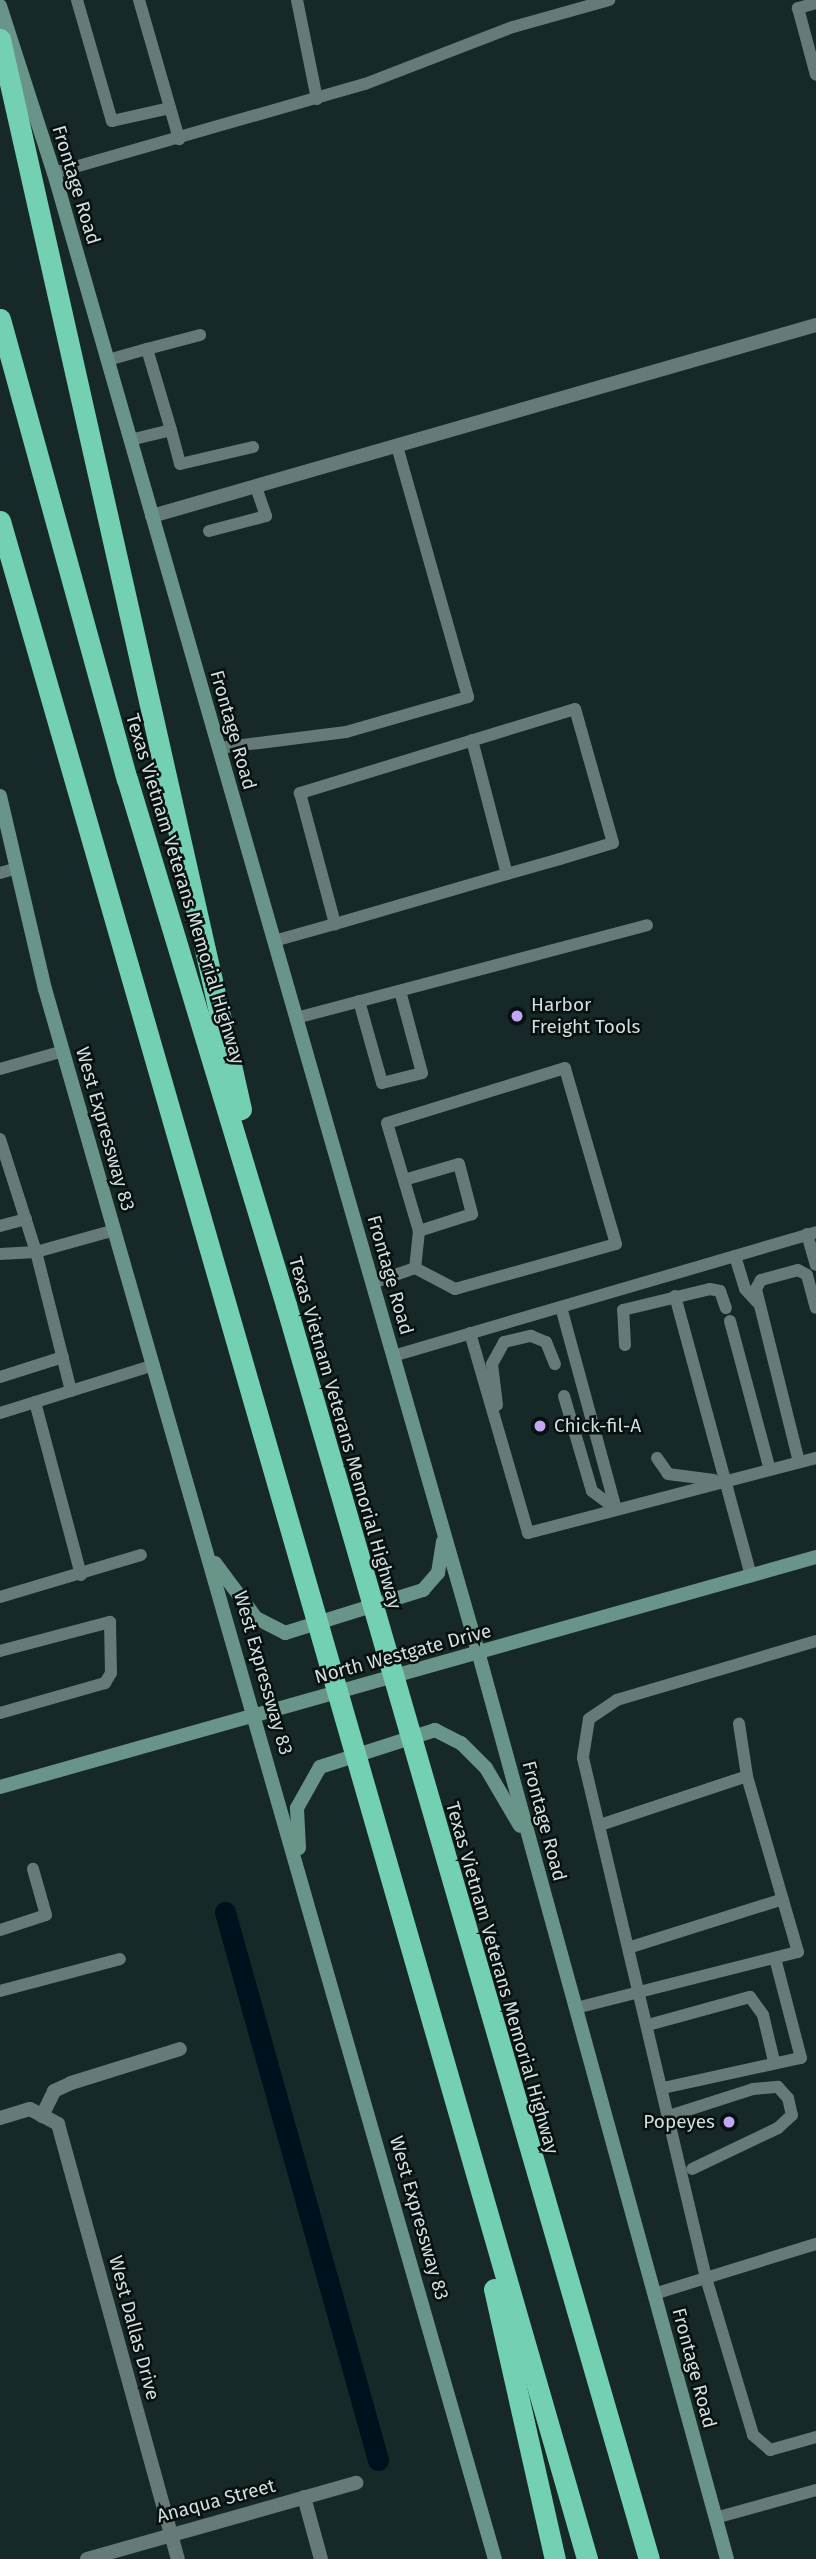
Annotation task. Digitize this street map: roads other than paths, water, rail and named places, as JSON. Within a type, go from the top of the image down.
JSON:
[{"type":"highway","points":[[0,39],[286,1305]]},
{"type":"highway","name":"Texas Vietnam Veterans Memorial Highway","points":[[0,319],[127,779],[286,1305],[361,1575],[649,2559]]},
{"type":"highway","points":[[0,521],[312,1592],[447,2086],[587,2559]]},
{"type":"highway","points":[[0,542],[26,615]]},
{"type":"highway","points":[[447,2086],[555,2559]]},
{"type":"main road","name":"Frontage Road","points":[[0,6],[54,173],[479,1655],[727,2559]]},
{"type":"main road","name":"West Expressway 83","points":[[0,796],[63,1051],[210,1556],[252,1713],[300,1870],[495,2559]]},
{"type":"main road","points":[[210,1556],[256,1618],[285,1633],[302,1631],[423,1590],[438,1573],[442,1527]]},
{"type":"main road","name":"North Westgate Drive","points":[[0,1787],[252,1713],[479,1655],[816,1558]]},
{"type":"main road","points":[[300,1870],[298,1808],[320,1767],[435,1730],[461,1743],[486,1768],[530,1842]]},
{"type":"street","points":[[152,516],[816,325]]},
{"type":"street","points":[[0,2118],[30,2109],[43,2116],[54,2091],[71,2083],[180,2049]]},
{"type":"street","name":"West Dallas Drive","points":[[43,2116],[58,2124],[178,2559]]},
{"type":"street","name":"Anaqua Street","points":[[87,2559],[171,2533],[356,2483]]},
{"type":"street","points":[[304,2497],[321,2559]]},
{"type":"lane","points":[[77,0],[112,121],[170,108]]},
{"type":"lane","points":[[139,0],[179,139]]},
{"type":"lane","points":[[297,0],[317,99]]},
{"type":"lane","points":[[54,173],[317,99],[609,0]]},
{"type":"lane","points":[[816,3],[797,8],[816,75]]},
{"type":"lane","points":[[108,360],[200,335]]},
{"type":"lane","points":[[147,349],[180,464],[253,447]]},
{"type":"lane","points":[[130,440],[171,430]]},
{"type":"lane","points":[[219,748],[346,732],[468,697],[397,446]]},
{"type":"lane","points":[[209,531],[266,516],[256,487]]},
{"type":"lane","points":[[274,941],[335,924],[612,844],[575,709],[300,793],[335,924]]},
{"type":"lane","points":[[472,740],[507,874]]},
{"type":"lane","points":[[0,873],[17,868]]},
{"type":"lane","points":[[296,1018],[647,925]]},
{"type":"lane","points":[[359,1001],[382,1083],[422,1073],[400,991]]},
{"type":"lane","points":[[0,1069],[63,1051]]},
{"type":"lane","points":[[372,1283],[415,1268],[455,1289],[616,1244],[565,1068],[387,1123],[419,1231],[415,1268]]},
{"type":"lane","points":[[0,1139],[36,1252],[71,1391]]},
{"type":"lane","points":[[404,1181],[459,1164],[471,1214],[419,1231]]},
{"type":"lane","points":[[0,1226],[26,1219]]},
{"type":"lane","points":[[0,1254],[36,1252],[115,1230]]},
{"type":"lane","points":[[393,1356],[812,1233],[816,1265]]},
{"type":"lane","points":[[735,1255],[745,1289],[757,1303]]},
{"type":"lane","points":[[799,1462],[757,1303],[761,1280],[788,1268],[807,1275],[816,1308]]},
{"type":"lane","points":[[625,1345],[623,1310],[710,1289],[720,1291],[726,1308]]},
{"type":"lane","points":[[675,1296],[751,1576]]},
{"type":"lane","points":[[561,1307],[616,1509]]},
{"type":"lane","points":[[730,1321],[770,1470]]},
{"type":"lane","points":[[470,1333],[528,1533],[816,1458]]},
{"type":"lane","points":[[501,1441],[495,1348],[531,1336],[546,1342],[555,1364]]},
{"type":"lane","points":[[0,1377],[63,1357]]},
{"type":"lane","points":[[0,1413],[154,1365]]},
{"type":"lane","points":[[564,1396],[592,1491],[616,1509]]},
{"type":"lane","points":[[35,1402],[81,1575]]},
{"type":"lane","points":[[657,1458],[668,1474],[725,1480]]},
{"type":"lane","points":[[0,1597],[141,1555]]},
{"type":"lane","points":[[0,1651],[110,1622],[111,1673],[105,1683],[0,1713]]},
{"type":"lane","points":[[816,1641],[617,1700],[589,1719],[583,1758],[631,1948],[669,2116],[687,2170],[706,2278],[753,2435],[770,2450],[816,2437]]},
{"type":"lane","points":[[576,2008],[642,1994],[798,1952],[747,1776],[739,1724]]},
{"type":"lane","points":[[600,1825],[747,1776]]},
{"type":"lane","points":[[0,1930],[46,1915],[33,1868]]},
{"type":"lane","points":[[631,1948],[783,1899]]},
{"type":"lane","points":[[663,2088],[774,2061],[801,2058],[775,1958]]},
{"type":"lane","points":[[0,1991],[120,1959]]},
{"type":"lane","points":[[649,2025],[750,1997],[763,2015],[774,2061]]},
{"type":"lane","points":[[669,2116],[753,2089],[778,2087],[788,2098],[792,2115],[778,2128],[687,2170]]},
{"type":"lane","points":[[654,2294],[816,2244]]},
{"type":"lane","points":[[715,2518],[816,2490]]},
{"type":"waterway","points":[[225,1912],[378,2460]]},
{"type":"place","name":"Harbor Freight Tools","points":[[517,1016]]},
{"type":"place","name":"Chick-fil-A","points":[[540,1426]]},
{"type":"place","name":"Popeyes","points":[[729,2122]]}]
